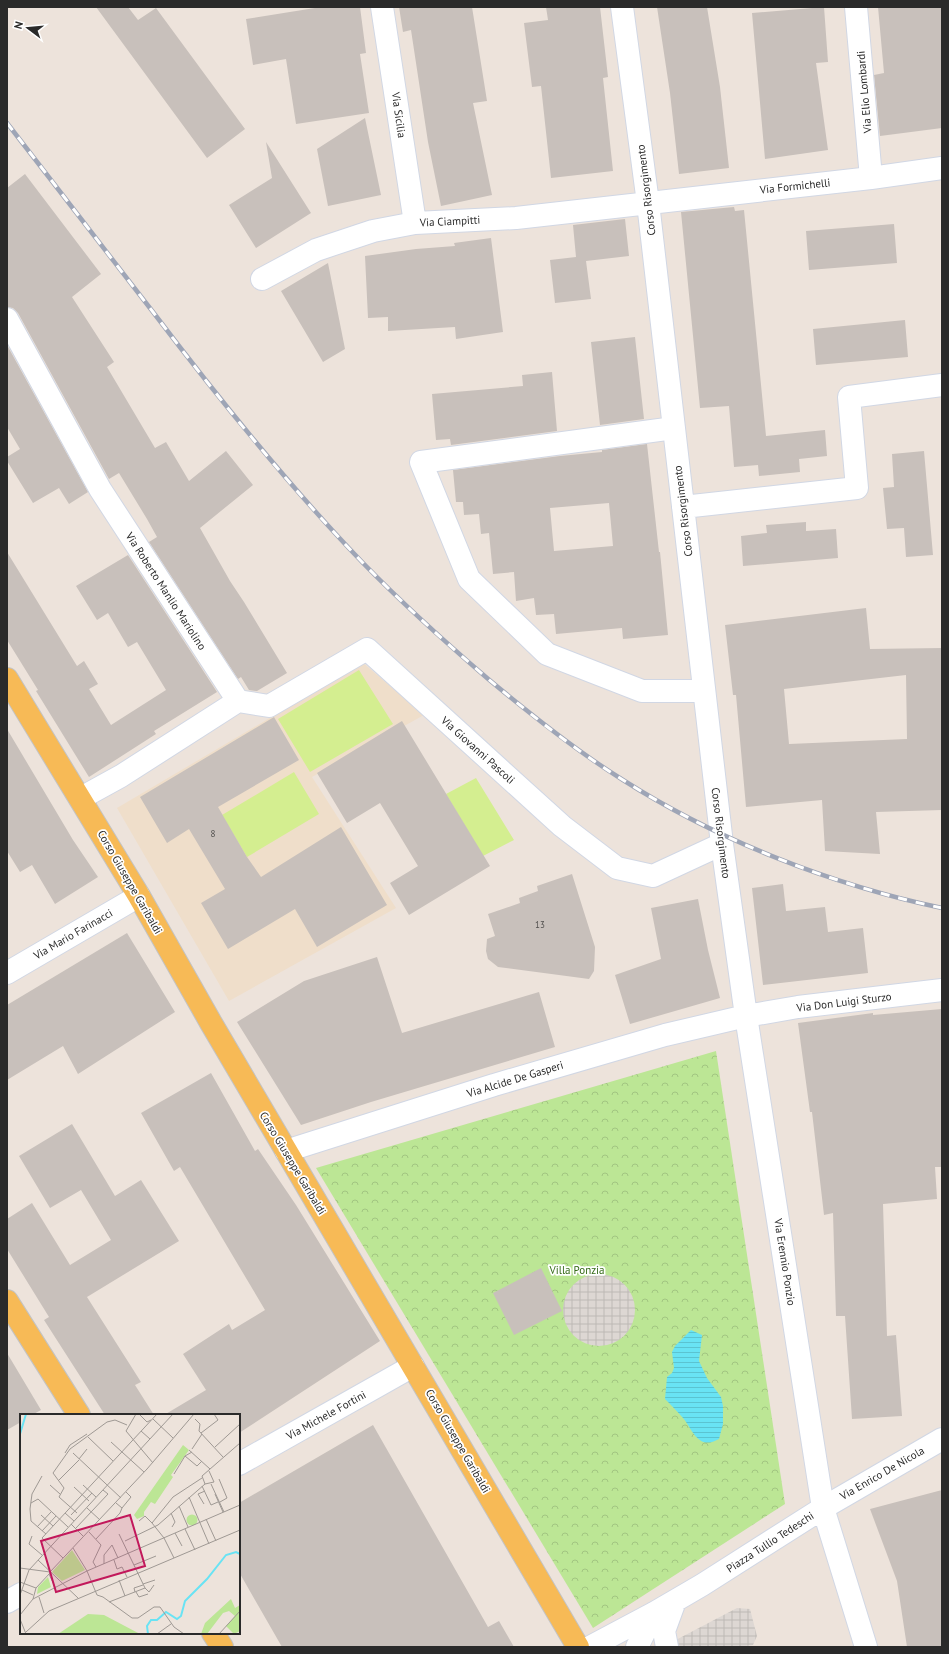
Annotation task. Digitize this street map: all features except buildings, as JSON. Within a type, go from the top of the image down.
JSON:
[{"type":"main road","name":"Corso Giuseppe Garibaldi","points":[[7,678],[139,896],[190,987],[578,1647]]},
{"type":"main road","points":[[7,1301],[78,1414]]},
{"type":"main road","points":[[215,1634],[222,1647]]},
{"type":"street","name":"Via Sicilia","points":[[382,7],[415,223]]},
{"type":"street","name":"Corso Risorgimento","points":[[622,7],[648,203],[722,844],[746,1016]]},
{"type":"street","name":"Via Elio Lombardi","points":[[856,7],[871,178]]},
{"type":"street","name":"Via Formichelli","points":[[648,203],[871,178],[942,168]]},
{"type":"street","name":"Via Ciampitti","points":[[262,280],[316,250],[373,231],[415,223],[516,218],[648,203]]},
{"type":"street","name":"Via Roberto Manlio Mariolino","points":[[7,319],[100,489],[238,701]]},
{"type":"street","points":[[683,507],[857,488],[849,397],[942,385]]},
{"type":"street","points":[[674,428],[421,462],[469,579],[546,654],[642,691],[704,691]]},
{"type":"street","name":"Via Giovanni Pascoli","points":[[238,701],[269,706],[367,649],[562,826],[618,868],[653,876],[722,844]]},
{"type":"street","points":[[81,798],[121,776],[238,701]]},
{"type":"street","name":"Via Mario Farinacci","points":[[7,972],[139,896]]},
{"type":"street","name":"Via Don Luigi Sturzo","points":[[746,1016],[806,1006],[942,990]]},
{"type":"street","name":"Via Alcide De Gasperi","points":[[286,1151],[494,1085],[665,1035],[746,1016]]},
{"type":"street","name":"Via Erennio Ponzio","points":[[746,1016],[823,1508]]},
{"type":"street","name":"Via Michele Fortini","points":[[240,1463],[413,1366]]},
{"type":"street","name":"Via Enrico De Nicola","points":[[823,1508],[942,1439]]},
{"type":"street","name":"Piazza Tullio Tedeschi","points":[[590,1647],[675,1601],[823,1508],[866,1647]]},
{"type":"street","points":[[7,1602],[20,1595]]},
{"type":"street","points":[[667,1647],[664,1631],[675,1601]]},
{"type":"street","points":[[637,1647],[654,1613]]},
{"type":"shaded area","points":[[363,663],[424,715],[312,777],[396,908],[229,1001],[117,808]]},
{"type":"shaded area","points":[[599,1274],[619,1280],[629,1290],[635,1310],[629,1330],[619,1340],[599,1346],[579,1340],[569,1330],[563,1310],[569,1290],[579,1280]]},
{"type":"shaded area","points":[[737,1608],[750,1609],[757,1636],[753,1645],[739,1647],[673,1647],[672,1642]]},
{"type":"green space","points":[[359,670],[393,724],[310,772],[278,719]]},
{"type":"green space","points":[[294,772],[319,814],[247,857],[222,815]]},
{"type":"green space","points":[[476,778],[514,840],[483,856],[446,794]]},
{"type":"green space","name":"Villa Ponzia","points":[[716,1051],[785,1504],[593,1628],[316,1168]]},
{"type":"water","points":[[691,1330],[702,1335],[699,1361],[707,1378],[721,1397],[723,1406],[723,1424],[719,1439],[712,1442],[701,1441],[697,1438],[683,1418],[665,1399],[667,1377],[672,1373],[674,1368],[672,1352],[675,1346]]},
{"type":"railway","points":[[7,123],[203,377],[307,503],[378,578],[424,622],[487,678],[570,744],[623,780],[659,802],[697,822],[776,858],[818,873],[859,887],[942,908]]}]
